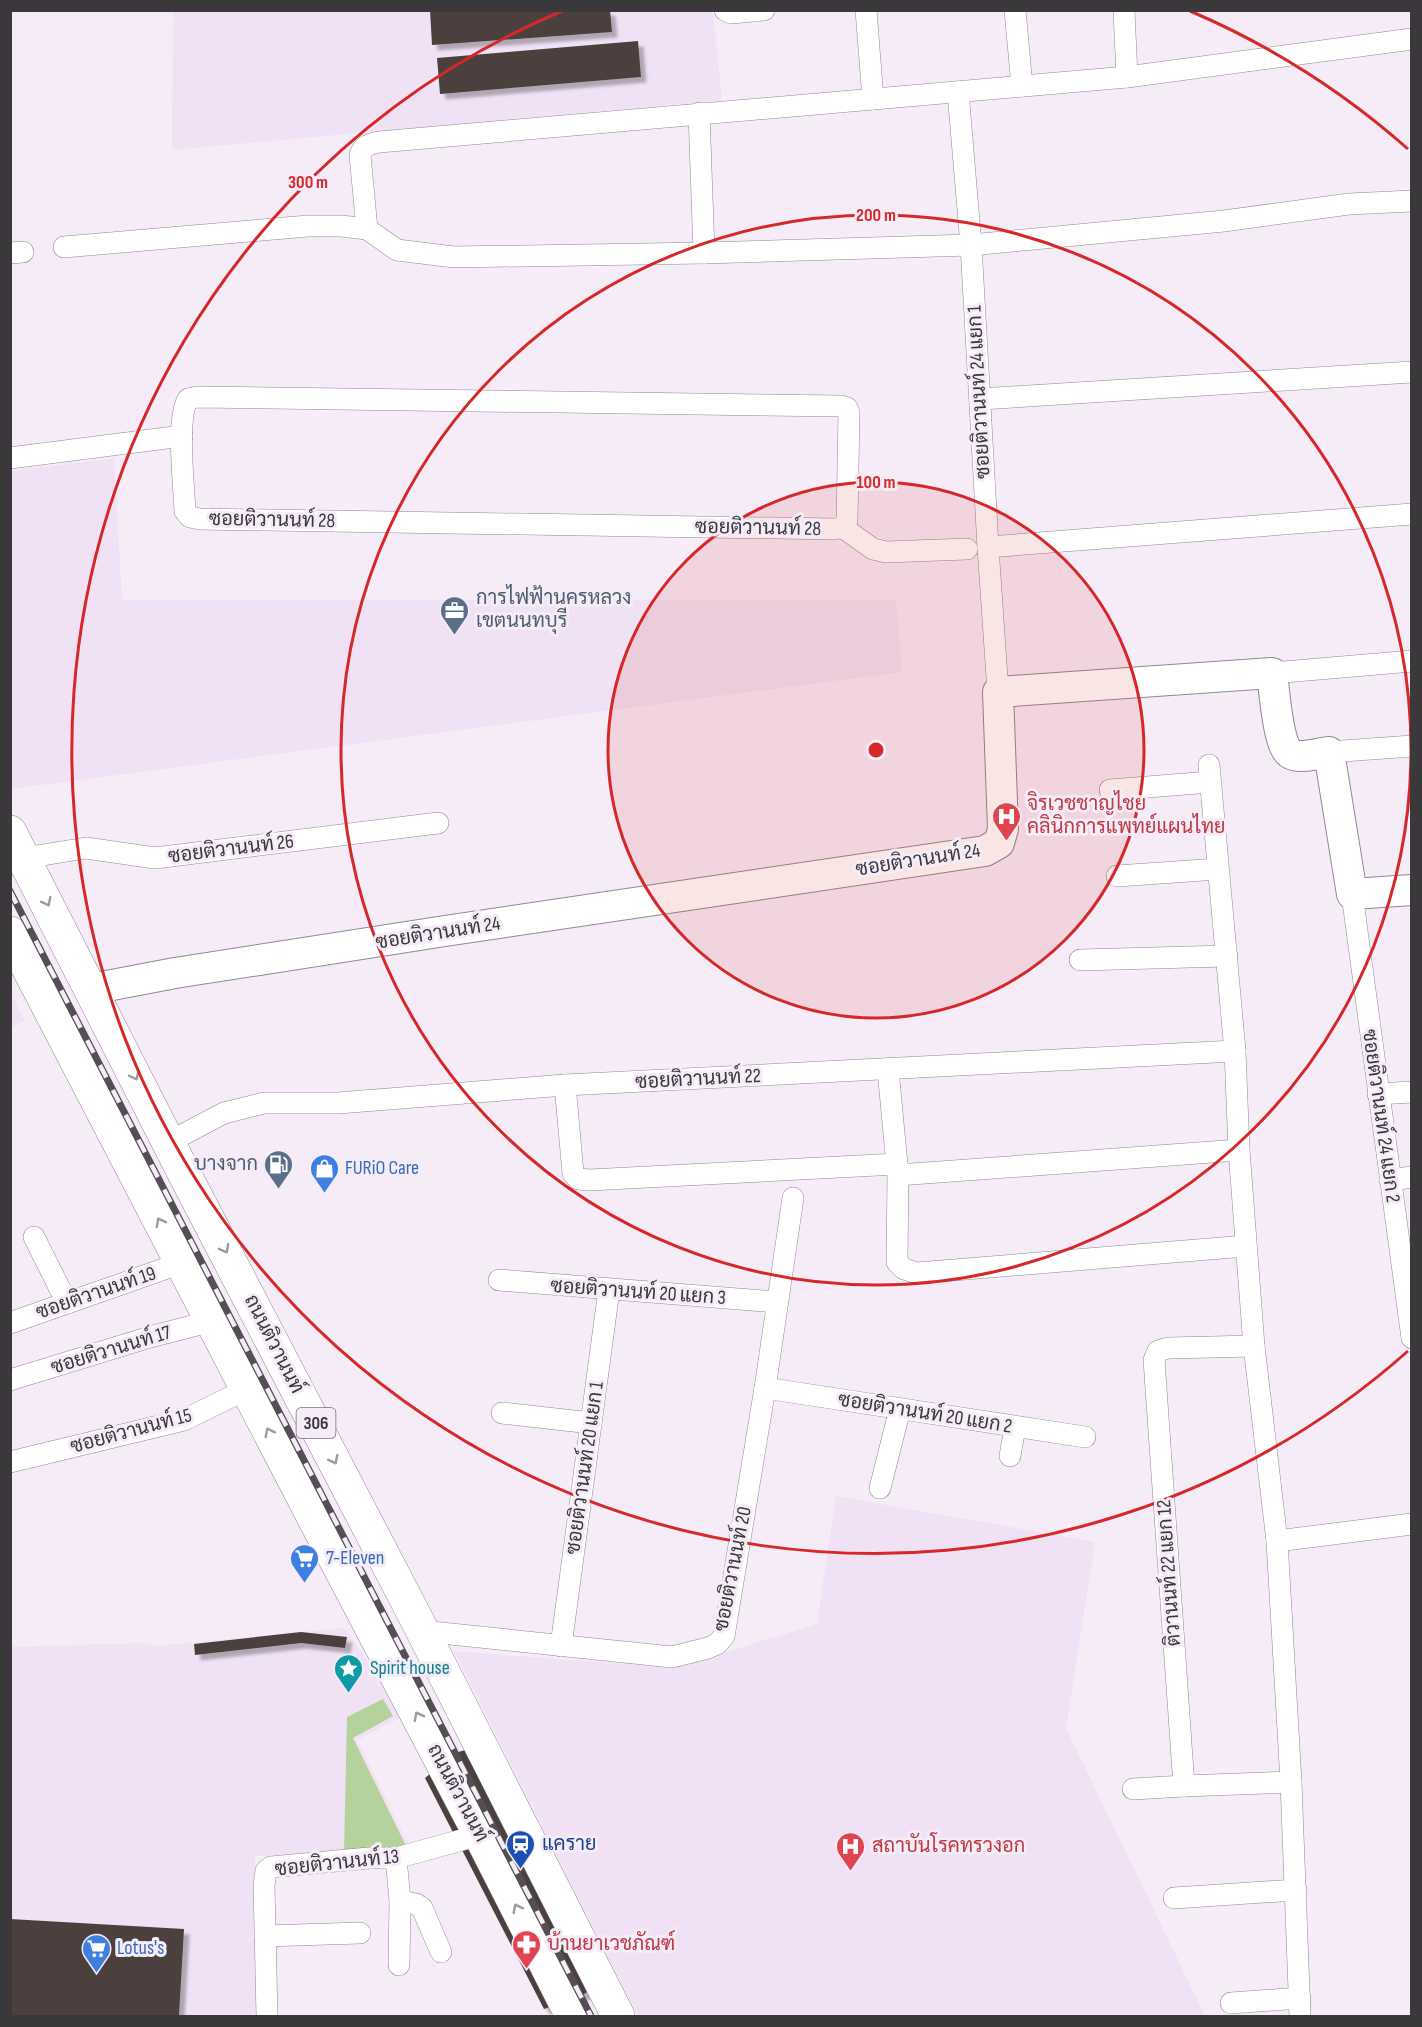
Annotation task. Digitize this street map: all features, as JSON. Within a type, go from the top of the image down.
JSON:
[{"type":"main road","name":"ถนนติวานนท์","points":[[17,845],[618,2016]]},
{"type":"main road","name":"ถนนติวานนท์","points":[[10,933],[572,2016]]},
{"type":"street","points":[[725,10],[731,13],[764,10]]},
{"type":"street","points":[[866,10],[873,99]]},
{"type":"street","points":[[1015,10],[1022,86]]},
{"type":"street","points":[[1124,10],[1127,77]]},
{"type":"street","points":[[367,229],[360,155],[362,149],[369,144],[699,113],[1127,77],[1412,39]]},
{"type":"street","name":"ซอยติวานนท์ 24 แยก 1","points":[[958,92],[971,244],[980,399],[978,548],[998,692]]},
{"type":"street","points":[[699,113],[704,253]]},
{"type":"street","points":[[64,247],[308,226],[367,229],[397,250],[454,257],[704,253],[971,244],[1224,221],[1349,204],[1412,201]]},
{"type":"street","points":[[980,399],[1412,372]]},
{"type":"street","name":"ซอยติวานนท์ 28","points":[[198,396],[841,406],[847,408],[849,413],[847,521],[842,527],[835,529],[200,519],[190,517],[185,512],[183,406],[188,399],[198,396]]},
{"type":"street","points":[[10,458],[182,436]]},
{"type":"street","points":[[842,527],[873,549],[886,552],[978,548],[1412,514]]},
{"type":"street","points":[[998,692],[1412,661]]},
{"type":"street","points":[[1272,673],[1277,714],[1285,749],[1291,754],[1300,756],[1412,746]]},
{"type":"street","name":"ซอยติวานนท์ 24","points":[[91,989],[175,973],[445,931],[985,850],[999,843],[1003,829],[998,692]]},
{"type":"street","points":[[1329,752],[1352,894],[1412,890]]},
{"type":"street","points":[[1110,790],[1210,774],[1235,1051],[1239,1150],[1254,1346],[1277,1541],[1292,1782],[1300,2007],[1231,2003]]},
{"type":"street","name":"ซอยติวานนท์ 26","points":[[17,845],[86,848],[155,858],[438,823]]},
{"type":"street","points":[[1117,876],[1218,869]]},
{"type":"street","name":"ซอยติวานนท์ 24 แยก 2","points":[[1352,894],[1390,1180],[1405,1236],[1412,1338]]},
{"type":"street","points":[[1080,960],[1227,956]]},
{"type":"street","name":"ซอยติวานนท์ 22","points":[[169,1142],[224,1113],[264,1102],[338,1103],[565,1085],[1235,1051]]},
{"type":"street","points":[[888,1070],[897,1169],[897,1262],[904,1269],[917,1273],[1246,1246]]},
{"type":"street","points":[[565,1085],[573,1173],[578,1179],[897,1169],[1239,1150]]},
{"type":"street","points":[[1378,1094],[1412,1092]]},
{"type":"street","points":[[1390,1180],[1412,1177]]},
{"type":"street","name":"ซอยติวานนท์ 20","points":[[422,1631],[672,1657],[708,1648],[717,1644],[724,1636],[765,1388],[793,1198]]},
{"type":"street","points":[[34,1237],[67,1303]]},
{"type":"street","name":"ซอยติวานนท์ 19","points":[[10,1323],[181,1263]]},
{"type":"street","name":"ซอยติวานนท์ 20 แยก 3","points":[[499,1280],[777,1302]]},
{"type":"street","name":"ซอยติวานนท์ 20 แยก 1","points":[[561,1646],[609,1290]]},
{"type":"street","name":"ซอยติวานนท์ 17","points":[[10,1380],[150,1337],[212,1321]]},
{"type":"street","name":"ติวานนท์ 22 แยก 12","points":[[1184,1786],[1154,1360],[1158,1351],[1168,1348],[1254,1346]]},
{"type":"street","name":"ซอยติวานนท์ 20 แยก 2","points":[[765,1388],[1085,1437]]},
{"type":"street","name":"ซอยติวานนท์ 15","points":[[10,1462],[184,1420],[247,1389]]},
{"type":"street","points":[[880,1488],[900,1409]]},
{"type":"street","points":[[502,1413],[591,1423]]},
{"type":"street","points":[[1010,1456],[1015,1426]]},
{"type":"street","points":[[1277,1541],[1412,1524]]},
{"type":"street","points":[[1133,1789],[1292,1782]]},
{"type":"street","name":"ซอยติวานนท์ 13","points":[[267,2016],[264,1876],[266,1870],[271,1867],[369,1858],[396,1858],[480,1835]]},
{"type":"street","points":[[396,1858],[400,1901],[399,1965]]},
{"type":"street","points":[[1174,1898],[1296,1890]]},
{"type":"street","points":[[400,1901],[416,1904],[422,1908],[441,1952]]},
{"type":"street","points":[[265,1936],[360,1933]]},
{"type":"shaded area","points":[[173,11],[713,11],[722,100],[172,150]]},
{"type":"shaded area","name":"การไฟฟ้านครหลวง เขตนนทบุรี","points":[[114,458],[122,600],[896,600],[902,672],[11,789],[11,471]]},
{"type":"shaded area","points":[[10,992],[25,1021],[11,1027],[10,1027]]},
{"type":"shaded area","name":"สถาบันโรคทรวงอก","points":[[836,1496],[1095,1542],[1066,1728],[1205,2016],[638,2016],[454,1651],[674,1668],[817,1624]]},
{"type":"shaded area","points":[[344,1628],[406,1715],[357,1740],[412,1852],[255,1856],[258,2016],[11,2016],[10,1647],[139,1643],[155,1646]]},
{"type":"green space","points":[[383,1699],[393,1716],[353,1738],[408,1850],[344,1852],[347,1717]]},
{"type":"building","points":[[430,10],[610,10],[612,32],[432,45]]},
{"type":"building","points":[[638,41],[641,77],[440,94],[437,58]]},
{"type":"building","points":[[301,1632],[347,1637],[345,1648],[301,1643],[195,1655],[194,1644]]},
{"type":"building","name":"แคราย","points":[[492,1742],[612,1976],[581,1996],[544,2009],[425,1778],[455,1753]]},
{"type":"building","name":"Lotus's","points":[[10,1919],[184,1929],[179,2016],[10,2016]]},
{"type":"railway","points":[[10,891],[591,2016]]},
{"type":"place","name":"การไฟฟ้านครหลวง เขตนนทบุรี","points":[[455,636]]},
{"type":"place","name":"จิรเวชชาญไชย คลินิกการแพทย์แผนไทย","points":[[1006,842]]},
{"type":"place","name":"บางจาก","points":[[279,1190]]},
{"type":"place","name":"FURiO Care","points":[[324,1194]]},
{"type":"place","name":"7-Eleven","points":[[305,1584]]},
{"type":"place","name":"Spirit house","points":[[349,1694]]},
{"type":"place","name":"แคราย","points":[[521,1870]]},
{"type":"place","name":"สถาบันโรคทรวงอก","points":[[851,1872]]},
{"type":"place","name":"บ้านยาเวชภัณฑ์","points":[[526,1970]]},
{"type":"place","name":"Lotus's","points":[[96,1974]]}]
